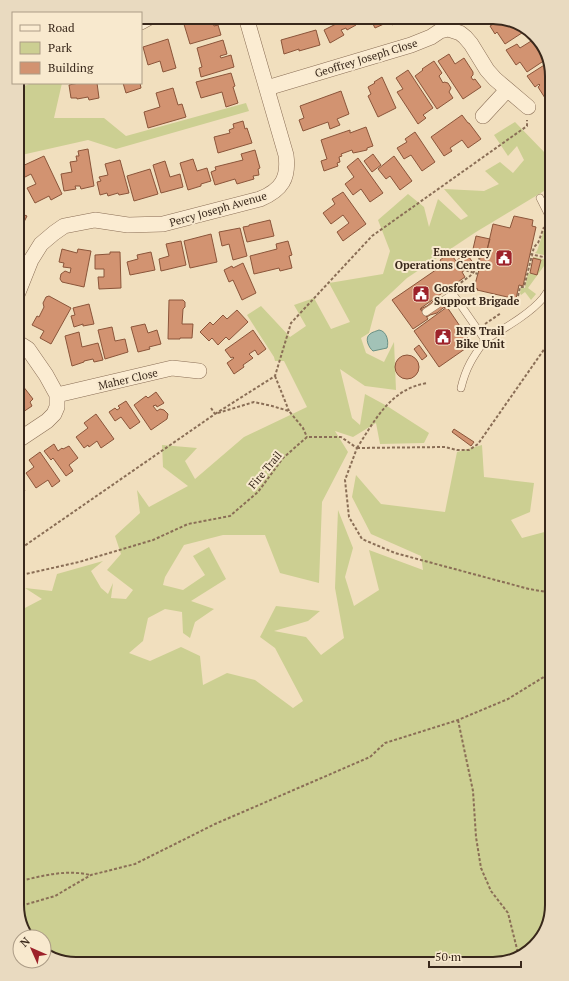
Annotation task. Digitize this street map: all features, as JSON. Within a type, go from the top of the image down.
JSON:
[{"type":"street","name":"Percy Joseph Avenue","points":[[24,278],[31,260],[41,244],[64,226],[95,220],[128,225],[163,224],[260,199],[271,194],[281,186],[287,166],[286,155],[248,24]]},
{"type":"street","name":"Geoffrey Joseph Close","points":[[267,88],[411,45],[431,37],[440,31],[448,29],[460,33],[465,37],[495,80],[528,107]]},
{"type":"street","points":[[483,116],[507,90]]},
{"type":"street","points":[[24,347],[28,350],[46,375],[57,395],[57,407],[54,414],[47,421],[24,436]]},
{"type":"street","name":"Maher Close","points":[[57,395],[172,368],[199,372]]},
{"type":"lane","points":[[540,198],[545,208]]},
{"type":"lane","points":[[426,312],[453,294],[485,340]]},
{"type":"lane","points":[[461,388],[464,374],[470,362],[485,340],[533,308],[545,295]]},
{"type":"path","points":[[528,107],[527,126],[372,236],[291,323],[275,376],[289,411],[304,428],[307,438],[341,437],[357,448],[445,447],[457,450],[469,450],[478,444],[545,348]]},
{"type":"path","points":[[518,296],[520,287],[524,287],[531,254],[534,247],[538,243],[544,227]]},
{"type":"path","points":[[453,294],[457,285],[473,273],[478,265],[481,251]]},
{"type":"path","points":[[531,254],[545,257]]},
{"type":"path","points":[[466,270],[468,272],[478,274]]},
{"type":"path","points":[[485,324],[501,313]]},
{"type":"path","points":[[24,546],[215,414],[275,376]]},
{"type":"path","points":[[428,383],[420,384],[395,397],[374,421],[357,448],[346,480],[349,517],[362,540],[395,553],[521,587],[545,592]]},
{"type":"path","points":[[215,414],[254,402],[289,411]]},
{"type":"path","points":[[211,408],[215,414]]},
{"type":"path","name":"Fire Trail","points":[[24,574],[79,562],[154,540],[188,524],[230,516],[258,492],[284,458],[307,438]]},
{"type":"path","points":[[24,905],[55,896],[91,875],[135,864],[215,824],[370,757],[385,743],[458,720],[508,698],[545,676]]},
{"type":"path","points":[[458,720],[473,791],[476,836],[481,868],[491,891],[508,913],[517,951]]},
{"type":"path","points":[[24,880],[47,874],[79,872],[91,875]]},
{"type":"green space","points":[[30,84],[62,84],[54,118],[104,118],[126,136],[246,103],[249,111],[116,149],[88,140],[24,154],[24,86]]},
{"type":"green space","points":[[515,122],[545,153],[545,193],[544,191],[476,232],[407,278],[376,307],[369,333],[361,338],[366,353],[384,362],[394,342],[396,390],[365,386],[340,369],[352,418],[360,425],[365,394],[387,406],[429,433],[424,443],[380,444],[376,423],[353,437],[335,431],[348,452],[322,502],[319,583],[280,573],[265,535],[223,535],[184,545],[165,577],[163,585],[183,590],[205,575],[193,556],[209,547],[226,579],[191,601],[214,609],[195,622],[190,638],[183,633],[182,612],[165,609],[148,618],[143,641],[129,653],[150,661],[181,647],[200,656],[203,685],[227,673],[255,680],[293,708],[303,701],[275,648],[260,637],[276,606],[320,611],[308,621],[274,631],[306,637],[321,655],[344,638],[335,588],[338,510],[353,548],[345,577],[354,606],[379,590],[369,550],[423,570],[421,556],[371,534],[352,497],[356,475],[381,504],[445,512],[457,452],[482,445],[484,477],[534,483],[530,512],[511,520],[522,538],[545,532],[545,905],[540,928],[527,944],[516,952],[493,957],[73,957],[53,952],[52,929],[30,929],[24,912],[24,608],[42,599],[25,588],[52,591],[57,574],[103,561],[91,571],[101,588],[108,594],[113,583],[111,598],[126,599],[133,590],[107,570],[121,554],[115,536],[140,513],[137,490],[149,507],[188,486],[163,467],[162,445],[197,448],[185,461],[195,479],[244,437],[307,407],[284,361],[275,361],[274,357],[247,315],[261,306],[290,337],[306,326],[294,305],[314,298],[331,329],[350,322],[329,283],[383,274],[390,251],[378,220],[408,194],[424,207],[429,227],[438,199],[461,220],[468,216],[444,189],[484,191],[499,184],[485,171],[500,162],[513,173],[524,160],[517,146],[508,156],[494,135]]},
{"type":"green space","points":[[545,227],[545,255],[535,253]]},
{"type":"green space","points":[[533,258],[545,259],[545,267],[544,266],[528,288],[536,294],[531,300],[525,292],[521,295],[520,293],[521,288],[525,288],[528,273],[537,275],[541,260]]},
{"type":"water","points":[[379,330],[384,332],[387,337],[387,348],[373,351],[370,348],[367,338],[371,333]]},
{"type":"building","points":[[184,24],[218,25],[221,35],[190,44]]},
{"type":"building","points":[[336,24],[356,25],[347,30],[346,28],[341,30],[344,35],[330,43],[324,30]]},
{"type":"building","points":[[373,24],[384,24],[375,28]]},
{"type":"building","points":[[493,24],[503,25],[516,29],[522,33],[505,44],[497,32],[495,34],[490,26]]},
{"type":"building","points":[[316,30],[320,45],[299,51],[299,49],[284,54],[281,40]]},
{"type":"building","points":[[168,39],[176,68],[163,72],[160,61],[148,65],[143,47]]},
{"type":"building","points":[[223,40],[227,54],[220,56],[221,58],[231,55],[234,67],[201,77],[199,68],[202,67],[197,48]]},
{"type":"building","points":[[531,41],[540,53],[543,62],[527,72],[520,62],[516,65],[506,50],[517,44],[520,48]]},
{"type":"building","points":[[449,54],[455,64],[464,58],[473,72],[471,77],[473,80],[475,79],[481,87],[463,99],[438,61]]},
{"type":"building","points":[[434,61],[442,73],[439,76],[443,83],[448,83],[451,88],[449,92],[453,98],[437,109],[415,76]]},
{"type":"building","points":[[544,65],[545,98],[538,87],[540,85],[539,84],[535,87],[527,76]]},
{"type":"building","points":[[408,70],[433,108],[423,115],[426,118],[418,124],[397,92],[403,89],[396,78]]},
{"type":"building","points":[[231,73],[235,86],[233,87],[238,103],[226,107],[222,92],[201,98],[196,82]]},
{"type":"building","points":[[382,77],[396,108],[378,117],[368,96],[371,94],[368,87]]},
{"type":"building","points":[[97,84],[99,98],[89,100],[88,97],[77,99],[71,98],[69,85]]},
{"type":"building","points":[[123,84],[140,84],[141,88],[126,93]]},
{"type":"building","points":[[173,88],[178,105],[182,104],[186,117],[148,128],[144,112],[160,107],[156,93]]},
{"type":"building","points":[[341,91],[349,114],[337,119],[340,125],[330,129],[328,122],[303,131],[299,120],[304,118],[300,106]]},
{"type":"building","points":[[462,115],[481,139],[468,148],[462,140],[450,148],[452,151],[444,156],[431,137]]},
{"type":"building","points":[[243,121],[252,143],[218,153],[214,137],[230,133],[229,130],[234,128],[233,124]]},
{"type":"building","points":[[366,127],[373,146],[367,148],[367,150],[353,153],[352,150],[341,154],[342,156],[339,157],[340,162],[337,163],[338,166],[324,171],[321,161],[327,159],[321,140],[350,130],[350,133]]},
{"type":"building","points":[[415,132],[435,162],[422,171],[411,155],[404,159],[397,148],[407,142],[405,139]]},
{"type":"building","points":[[88,149],[94,186],[81,189],[80,186],[75,186],[76,189],[64,191],[61,174],[72,172],[70,162],[77,161],[76,156],[79,156],[78,151]]},
{"type":"building","points":[[255,150],[260,168],[258,169],[259,175],[253,176],[254,179],[237,184],[235,179],[215,185],[211,172],[216,170],[215,167],[243,160],[241,154]]},
{"type":"building","points":[[373,154],[381,165],[372,172],[364,161]]},
{"type":"building","points":[[44,156],[62,194],[51,200],[49,196],[35,203],[27,188],[36,184],[31,174],[24,178],[24,165]]},
{"type":"building","points":[[394,156],[412,181],[400,190],[390,176],[386,179],[378,169]]},
{"type":"building","points":[[358,158],[383,193],[370,202],[361,189],[353,195],[345,184],[354,177],[347,167]]},
{"type":"building","points":[[193,159],[197,171],[207,168],[211,181],[188,190],[180,163]]},
{"type":"building","points":[[120,160],[129,193],[119,195],[118,193],[108,196],[107,193],[100,195],[97,182],[101,181],[99,177],[108,175],[105,164]]},
{"type":"building","points":[[165,161],[170,177],[180,174],[183,187],[161,193],[153,165]]},
{"type":"building","points":[[150,169],[158,194],[134,201],[127,176]]},
{"type":"building","points":[[343,192],[366,224],[343,241],[337,232],[349,223],[343,215],[331,224],[323,213],[335,204],[332,199]]},
{"type":"building","points":[[24,215],[27,216],[24,222]]},
{"type":"building","name":"Emergency Operations Centre","points":[[514,216],[533,220],[532,226],[536,227],[523,286],[519,285],[516,299],[474,288],[480,266],[479,259],[483,251],[487,250],[493,224],[510,228]]},
{"type":"building","points":[[270,220],[274,236],[247,242],[243,227]]},
{"type":"building","points":[[240,228],[247,256],[233,260],[229,244],[222,246],[219,232]]},
{"type":"building","points":[[211,234],[217,262],[190,268],[184,241]]},
{"type":"building","points":[[476,236],[490,239],[487,250],[483,251],[473,249]]},
{"type":"building","points":[[181,241],[186,265],[161,271],[159,259],[169,256],[166,244]]},
{"type":"building","points":[[288,241],[292,255],[289,256],[292,268],[280,271],[279,268],[254,274],[250,256],[277,249],[276,244]]},
{"type":"building","points":[[62,249],[77,253],[78,249],[91,251],[84,287],[62,282],[60,279],[61,274],[65,271],[70,273],[71,268],[63,267],[64,263],[59,262]]},
{"type":"building","points":[[110,252],[120,252],[121,288],[99,289],[98,277],[104,277],[104,269],[95,269],[95,255],[110,254]]},
{"type":"building","points":[[151,252],[155,270],[130,275],[127,262],[138,259],[137,255]]},
{"type":"building","name":"Gosford Support Brigade","points":[[450,253],[456,261],[466,253],[474,264],[462,272],[465,277],[421,308],[428,319],[413,329],[392,300],[443,265],[440,260]]},
{"type":"building","points":[[533,258],[541,260],[537,275],[530,273]]},
{"type":"building","points":[[243,263],[256,293],[242,300],[233,280],[229,282],[224,270],[232,266],[233,268]]},
{"type":"building","points":[[49,296],[71,308],[51,344],[40,338],[44,331],[32,325],[37,316],[39,317],[44,307],[43,303],[46,297]]},
{"type":"building","points":[[439,296],[440,301],[446,307],[427,317],[420,309],[427,306]]},
{"type":"building","points":[[169,300],[183,300],[185,302],[182,324],[193,324],[192,338],[168,339]]},
{"type":"building","points":[[89,304],[94,324],[83,326],[83,324],[74,327],[71,316],[75,315],[73,308]]},
{"type":"building","name":"RFS Trail Bike Unit","points":[[447,307],[472,344],[439,367],[414,331]]},
{"type":"building","points":[[237,310],[248,322],[229,340],[226,337],[218,345],[212,338],[209,341],[200,332],[210,322],[213,325],[223,315],[227,319]]},
{"type":"building","points":[[145,324],[148,333],[157,330],[161,344],[138,352],[131,327]]},
{"type":"building","points":[[112,327],[115,341],[125,339],[128,352],[105,359],[98,330]]},
{"type":"building","points":[[253,330],[266,349],[258,355],[255,350],[249,354],[253,358],[234,374],[227,363],[234,358],[231,358],[225,350]]},
{"type":"building","points":[[79,332],[82,347],[98,343],[103,360],[94,362],[93,359],[72,366],[65,336]]},
{"type":"building","points":[[419,345],[427,356],[422,360],[414,349]]},
{"type":"building","points":[[407,355],[415,359],[419,367],[415,375],[407,379],[399,375],[395,367],[399,359]]},
{"type":"building","points":[[24,387],[33,399],[30,402],[32,406],[24,411]]},
{"type":"building","points":[[156,392],[164,403],[157,407],[156,405],[153,406],[157,411],[160,409],[164,410],[168,414],[167,419],[151,430],[134,405],[146,396],[148,398]]},
{"type":"building","points":[[126,401],[140,422],[130,429],[121,417],[115,421],[109,412],[115,408],[117,410],[120,408],[118,406]]},
{"type":"building","points":[[96,414],[114,439],[101,448],[97,441],[89,447],[88,445],[84,448],[76,437],[88,428],[84,423]]},
{"type":"building","points":[[454,429],[474,442],[471,446],[452,432]]},
{"type":"building","points":[[54,444],[58,451],[69,446],[78,458],[69,465],[73,471],[66,476],[53,458],[51,460],[44,451]]},
{"type":"building","points":[[40,452],[60,481],[52,487],[48,480],[36,488],[26,473],[34,467],[29,460]]},
{"type":"place","name":"Emergency Operations Centre","points":[[504,258]]},
{"type":"place","name":"Gosford Support Brigade","points":[[421,294]]},
{"type":"place","name":"RFS Trail Bike Unit","points":[[443,337]]}]
